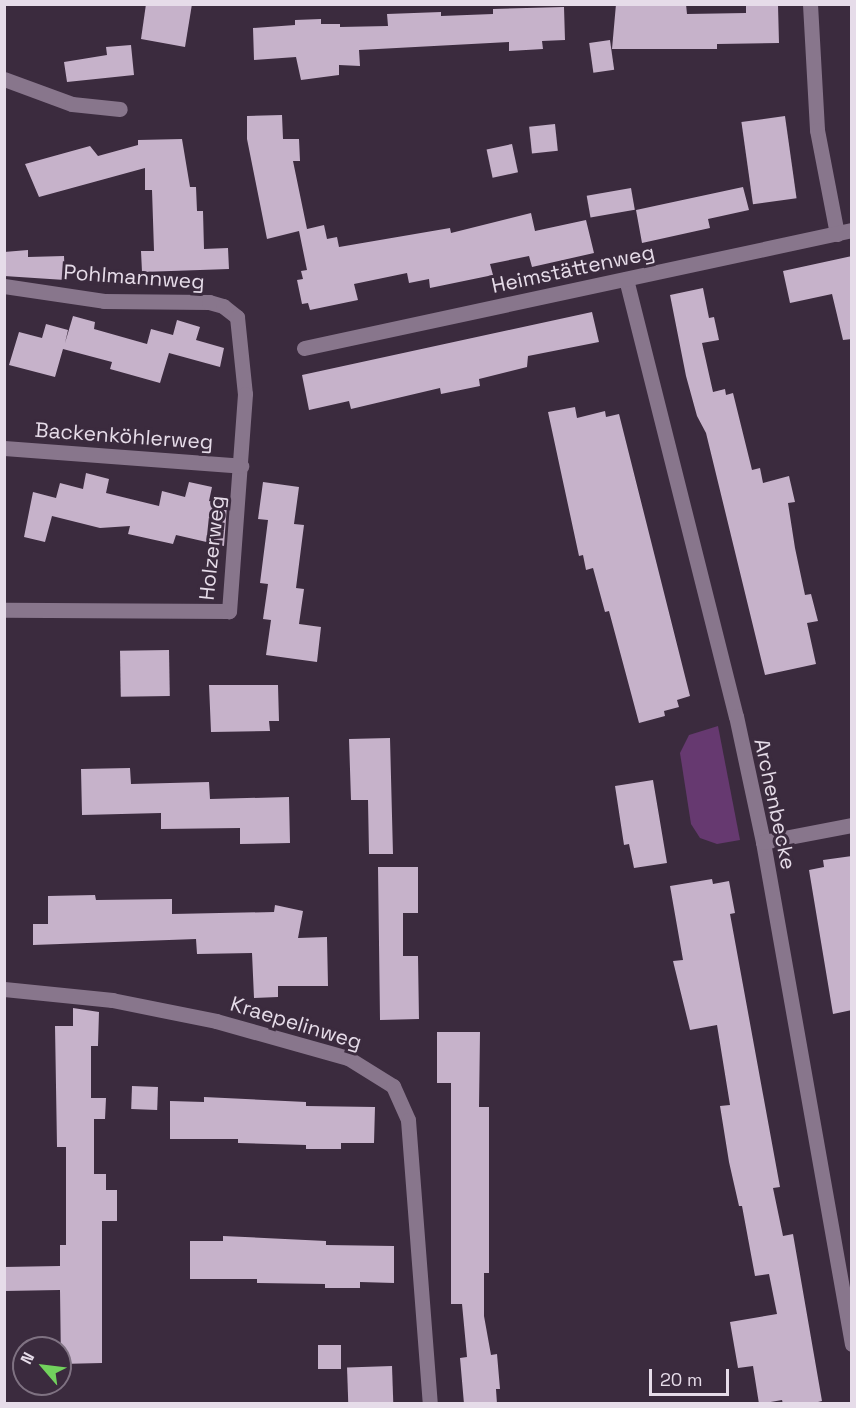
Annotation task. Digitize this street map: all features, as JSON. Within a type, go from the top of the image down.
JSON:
[{"type":"street","points":[[810,4],[817,130],[844,232]]},
{"type":"street","points":[[4,79],[72,104],[120,109]]},
{"type":"street","name":"Heimstättenweg","points":[[304,348],[844,232]]},
{"type":"street","name":"Archenbecke","points":[[626,279],[736,716],[763,842],[852,1344]]},
{"type":"street","name":"Pohlmannweg","points":[[4,286],[104,301],[209,302],[237,317],[240,337]]},
{"type":"street","name":"Holzerweg","points":[[4,610],[229,611],[241,466],[244,394],[240,337]]},
{"type":"street","name":"Backenköhlerweg","points":[[4,448],[241,466]]},
{"type":"street","points":[[763,842],[852,825]]},
{"type":"street","name":"Kraepelinweg","points":[[4,989],[112,1000],[216,1021],[348,1058],[393,1086],[408,1120],[430,1404]]},
{"type":"shaded area","points":[[718,726],[740,840],[717,844],[700,838],[691,824],[680,753],[689,735]]},
{"type":"building","points":[[146,4],[192,4],[185,47],[141,39]]},
{"type":"building","points":[[616,4],[686,4],[687,14],[746,13],[746,6],[778,5],[779,43],[717,44],[717,49],[612,49]]},
{"type":"building","points":[[564,7],[565,40],[542,41],[543,49],[509,51],[509,42],[359,50],[360,66],[339,65],[339,75],[301,80],[296,57],[254,60],[253,28],[295,25],[295,20],[321,19],[321,24],[340,24],[340,27],[388,26],[387,14],[441,12],[441,16],[493,14],[493,9]]},
{"type":"building","points":[[610,40],[614,70],[593,73],[589,43]]},
{"type":"building","points":[[131,45],[134,75],[67,82],[64,62],[107,55],[106,47]]},
{"type":"building","points":[[282,115],[283,139],[299,139],[300,161],[293,161],[307,229],[303,230],[324,225],[327,239],[337,237],[339,247],[450,228],[451,233],[531,213],[535,231],[586,220],[594,253],[532,267],[529,256],[490,264],[493,275],[430,288],[429,279],[409,283],[407,273],[354,284],[358,300],[310,310],[308,303],[302,304],[297,280],[303,279],[301,271],[307,270],[299,231],[267,239],[247,139],[247,116]]},
{"type":"building","points":[[785,116],[797,198],[753,204],[741,122]]},
{"type":"building","points":[[555,124],[558,151],[532,154],[529,127]]},
{"type":"building","points":[[182,139],[190,187],[196,187],[197,211],[203,211],[204,249],[228,248],[229,269],[142,272],[141,251],[154,251],[152,190],[145,190],[145,168],[39,197],[25,164],[90,146],[98,156],[138,145],[138,140]]},
{"type":"building","points":[[512,144],[518,172],[493,178],[487,149]]},
{"type":"building","points":[[743,187],[749,210],[708,219],[710,228],[642,243],[636,210]]},
{"type":"building","points":[[631,188],[635,210],[591,217],[587,196]]},
{"type":"building","points":[[28,250],[28,257],[64,256],[65,280],[4,276],[4,252]]},
{"type":"building","points":[[852,256],[852,339],[843,340],[832,294],[790,303],[783,271]]},
{"type":"building","points":[[703,288],[709,318],[714,317],[719,340],[702,343],[713,392],[725,389],[726,395],[733,393],[752,470],[760,468],[763,483],[789,476],[795,502],[788,503],[795,548],[805,595],[811,594],[818,621],[807,623],[816,664],[765,675],[706,433],[697,416],[686,376],[670,295]]},
{"type":"building","points":[[592,312],[599,342],[528,356],[527,367],[479,379],[480,386],[441,394],[440,388],[351,409],[349,401],[309,410],[302,375]]},
{"type":"building","points":[[73,316],[95,322],[94,329],[147,344],[151,329],[173,335],[177,320],[200,327],[196,340],[224,348],[220,367],[169,353],[160,383],[110,369],[112,362],[63,349],[55,377],[9,365],[19,332],[42,338],[46,324],[68,330],[65,343]]},
{"type":"building","points":[[575,407],[577,418],[605,411],[606,417],[619,414],[690,696],[677,700],[679,707],[664,711],[665,716],[639,723],[609,611],[605,612],[593,568],[586,570],[583,555],[579,556],[548,412]]},
{"type":"building","points":[[86,473],[109,479],[106,493],[159,506],[162,491],[185,497],[189,482],[212,487],[209,501],[227,505],[224,546],[176,535],[173,544],[128,534],[130,526],[100,528],[52,516],[45,542],[24,537],[33,492],[56,498],[60,483],[83,489]]},
{"type":"building","points":[[263,482],[299,487],[294,524],[304,525],[296,588],[304,589],[299,624],[321,627],[317,662],[266,655],[271,620],[263,619],[268,584],[260,583],[268,520],[258,519]]},
{"type":"building","points":[[169,650],[170,696],[121,697],[120,651]]},
{"type":"building","points":[[209,685],[278,685],[279,721],[269,721],[270,731],[211,732]]},
{"type":"building","points":[[390,738],[393,854],[369,854],[368,800],[351,800],[349,739]]},
{"type":"building","points":[[130,768],[131,784],[209,782],[210,799],[289,797],[290,843],[240,844],[240,828],[161,829],[161,813],[82,815],[81,769]]},
{"type":"building","points":[[653,780],[667,863],[634,868],[629,844],[624,845],[615,786]]},
{"type":"building","points":[[852,856],[852,1010],[833,1014],[809,870],[824,867],[823,860]]},
{"type":"building","points":[[378,867],[418,867],[418,913],[403,913],[403,956],[418,956],[419,1019],[380,1020]]},
{"type":"building","points":[[712,879],[713,884],[729,881],[735,913],[730,914],[780,1187],[773,1188],[783,1236],[793,1234],[822,1401],[810,1404],[783,1404],[782,1400],[759,1404],[753,1366],[738,1368],[730,1322],[777,1314],[769,1274],[755,1276],[742,1206],[739,1206],[729,1162],[720,1106],[730,1105],[717,1025],[690,1030],[673,961],[683,960],[670,886]]},
{"type":"building","points":[[95,895],[96,900],[172,899],[172,914],[274,912],[275,905],[303,911],[298,938],[327,937],[328,986],[278,986],[278,997],[254,998],[252,953],[197,954],[196,939],[33,945],[33,924],[48,924],[48,896]]},
{"type":"building","points":[[73,1008],[99,1012],[98,1046],[91,1046],[91,1098],[106,1098],[105,1119],[94,1119],[94,1174],[106,1174],[106,1190],[117,1190],[117,1221],[102,1221],[102,1363],[72,1364],[72,1336],[61,1336],[60,1290],[4,1291],[4,1267],[60,1266],[60,1245],[66,1245],[66,1147],[57,1147],[55,1026],[73,1026]]},
{"type":"building","points":[[437,1032],[480,1032],[479,1107],[489,1107],[489,1273],[484,1273],[484,1316],[491,1355],[497,1354],[500,1389],[496,1389],[497,1404],[464,1404],[460,1358],[467,1357],[462,1304],[451,1304],[451,1083],[437,1083]]},
{"type":"building","points":[[132,1086],[158,1087],[157,1110],[131,1109]]},
{"type":"building","points":[[204,1097],[306,1102],[306,1106],[375,1107],[374,1143],[341,1143],[341,1149],[306,1149],[306,1145],[238,1143],[238,1139],[170,1139],[170,1101],[204,1102]]},
{"type":"building","points":[[223,1236],[326,1241],[326,1245],[394,1246],[394,1283],[360,1282],[360,1288],[325,1288],[325,1284],[257,1283],[257,1279],[190,1279],[190,1241],[223,1241]]},
{"type":"building","points":[[318,1345],[341,1345],[341,1369],[318,1369]]},
{"type":"building","points":[[392,1366],[393,1404],[348,1404],[347,1368]]}]
